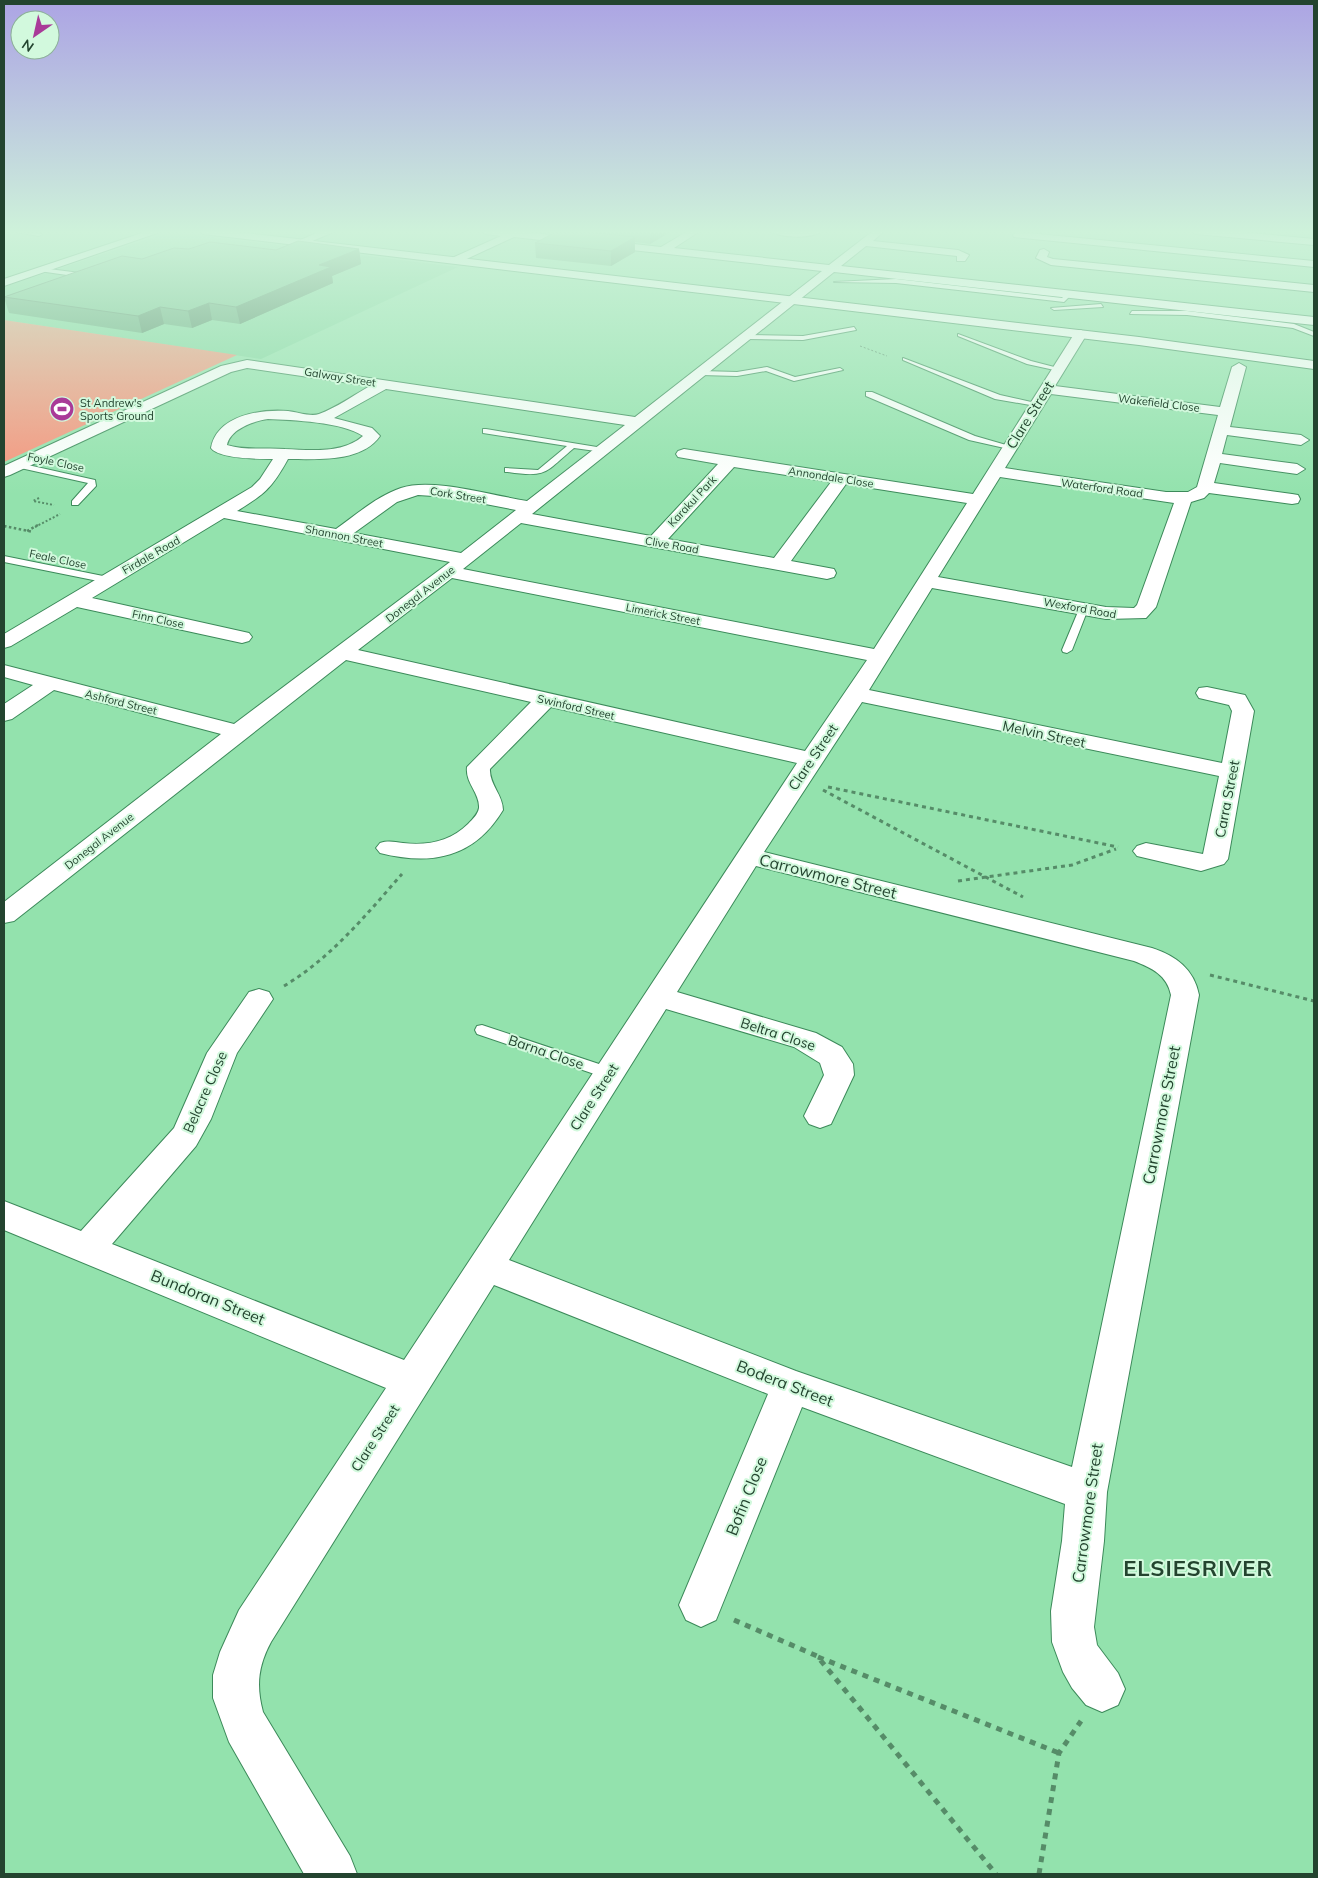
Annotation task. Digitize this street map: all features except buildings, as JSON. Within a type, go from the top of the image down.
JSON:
[{"type":"street","name":"Donegal Avenue","points":[[4,915],[238,732],[448,572],[769,319]]},
{"type":"street","points":[[1056,319],[1075,320],[1139,341],[1314,365]]},
{"type":"street","points":[[1292,319],[1314,321]]},
{"type":"street","name":"Clare Street","points":[[332,1874],[245,1726],[235,1703],[235,1678],[242,1651],[255,1626],[485,1266],[748,856],[856,694],[928,581],[1047,387],[1075,320]]},
{"type":"street","points":[[1139,341],[1314,358]]},
{"type":"street","name":"Galway Street","points":[[4,472],[235,366],[258,364],[638,422]]},
{"type":"street","points":[[1184,498],[1198,495],[1205,487],[1239,367]]},
{"type":"street","points":[[319,420],[386,384]]},
{"type":"street","name":"Wakefield Close","points":[[1047,387],[1226,412]]},
{"type":"street","points":[[274,415],[319,420],[366,430],[372,436],[356,448],[345,452],[284,453],[231,452],[219,448],[219,446],[229,431],[255,417],[274,415]]},
{"type":"street","points":[[1221,430],[1301,440]]},
{"type":"street","name":"Firdale Road","points":[[4,642],[223,513],[263,487],[284,453]]},
{"type":"street","name":"Annondale Close","points":[[684,454],[978,500]]},
{"type":"street","points":[[1213,457],[1297,469]]},
{"type":"street","name":"Waterford Road","points":[[1003,460],[1166,497],[1184,498]]},
{"type":"street","name":"Karakul Park","points":[[655,542],[730,462]]},
{"type":"street","points":[[779,564],[842,479]]},
{"type":"street","points":[[1205,487],[1292,499]]},
{"type":"street","name":"Cork Street","points":[[339,535],[396,496],[409,491],[435,491],[524,512]]},
{"type":"street","name":"Wexford Road","points":[[928,581],[1124,615],[1144,612],[1184,498]]},
{"type":"street","name":"Clive Road","points":[[524,512],[655,542],[827,573]]},
{"type":"street","name":"Shannon Street","points":[[223,513],[464,559]]},
{"type":"street","name":"Limerick Street","points":[[448,572],[879,656]]},
{"type":"street","name":"Finn Close","points":[[74,600],[242,637]]},
{"type":"street","name":"Swinford Street","points":[[343,653],[811,759]]},
{"type":"street","name":"Ashford Street","points":[[4,671],[238,732]]},
{"type":"street","points":[[4,714],[49,684]]},
{"type":"street","name":"Carra Street","points":[[1146,851],[1201,863],[1216,859],[1243,711],[1242,706],[1231,698],[1207,693]]},
{"type":"street","name":"Melvin Street","points":[[856,694],[1232,772]]},
{"type":"street","points":[[389,848],[422,852],[437,850],[458,843],[488,815],[492,804],[480,782],[479,767],[545,700]]},
{"type":"street","name":"Carrowmore Street","points":[[748,856],[1142,954],[1163,963],[1182,980],[1185,995],[1087,1492],[1082,1555],[1070,1625],[1073,1643],[1079,1659],[1089,1675],[1102,1689]]},
{"type":"street","name":"Beltra Close","points":[[658,997],[805,1040],[831,1055],[838,1064],[839,1074],[820,1116]]},
{"type":"street","name":"Belacre Close","points":[[87,1248],[186,1137],[224,1050],[259,999]]},
{"type":"street","name":"Bundoran Street","points":[[4,1215],[412,1381]]},
{"type":"street","name":"Bodera Street","points":[[485,1266],[790,1386],[1087,1492]]},
{"type":"street","name":"Bofin Close","points":[[701,1605],[790,1386]]},
{"type":"lane","points":[[1251,319],[1294,326],[1314,334]]},
{"type":"lane","points":[[746,338],[795,339],[854,329]]},
{"type":"lane","points":[[1296,335],[1314,334]]},
{"type":"lane","points":[[905,359],[998,397],[1047,387],[1029,363],[960,335]]},
{"type":"lane","points":[[701,372],[737,374],[763,369],[794,379],[840,370]]},
{"type":"lane","points":[[870,394],[972,438],[1003,460]]},
{"type":"lane","points":[[486,431],[603,450]]},
{"type":"lane","points":[[508,470],[531,473],[540,472],[573,445]]},
{"type":"lane","name":"Foyle Close","points":[[19,465],[92,482],[92,486],[75,503]]},
{"type":"lane","name":"Feale Close","points":[[4,559],[108,580]]},
{"type":"lane","points":[[1067,650],[1083,609]]},
{"type":"lane","name":"Barna Close","points":[[482,1030],[609,1073]]},
{"type":"path","points":[[830,334],[884,355],[905,359]]},
{"type":"path","points":[[28,531],[62,513]]},
{"type":"path","points":[[4,526],[33,532]]},
{"type":"path","points":[[951,882],[988,878],[1072,865],[1121,847],[822,786],[820,789],[988,878],[1029,900]]},
{"type":"path","points":[[259,999],[299,978],[357,925],[422,852]]},
{"type":"path","points":[[1201,973],[1314,1001]]},
{"type":"path","points":[[701,1605],[817,1656],[1059,1753]]},
{"type":"path","points":[[817,1656],[996,1874]]},
{"type":"path","points":[[1039,1874],[1059,1753],[1102,1689]]},
{"type":"shaded area","points":[[4,319],[347,319],[261,359]]},
{"type":"shaded area","name":"St Andrew's Sports Ground","points":[[4,320],[237,355],[4,462]]},
{"type":"place","name":"St Andrew's Sports Ground","points":[[62,409]]},
{"type":"district","name":"ELSIESRIVER","points":[[1198,1568]]}]
